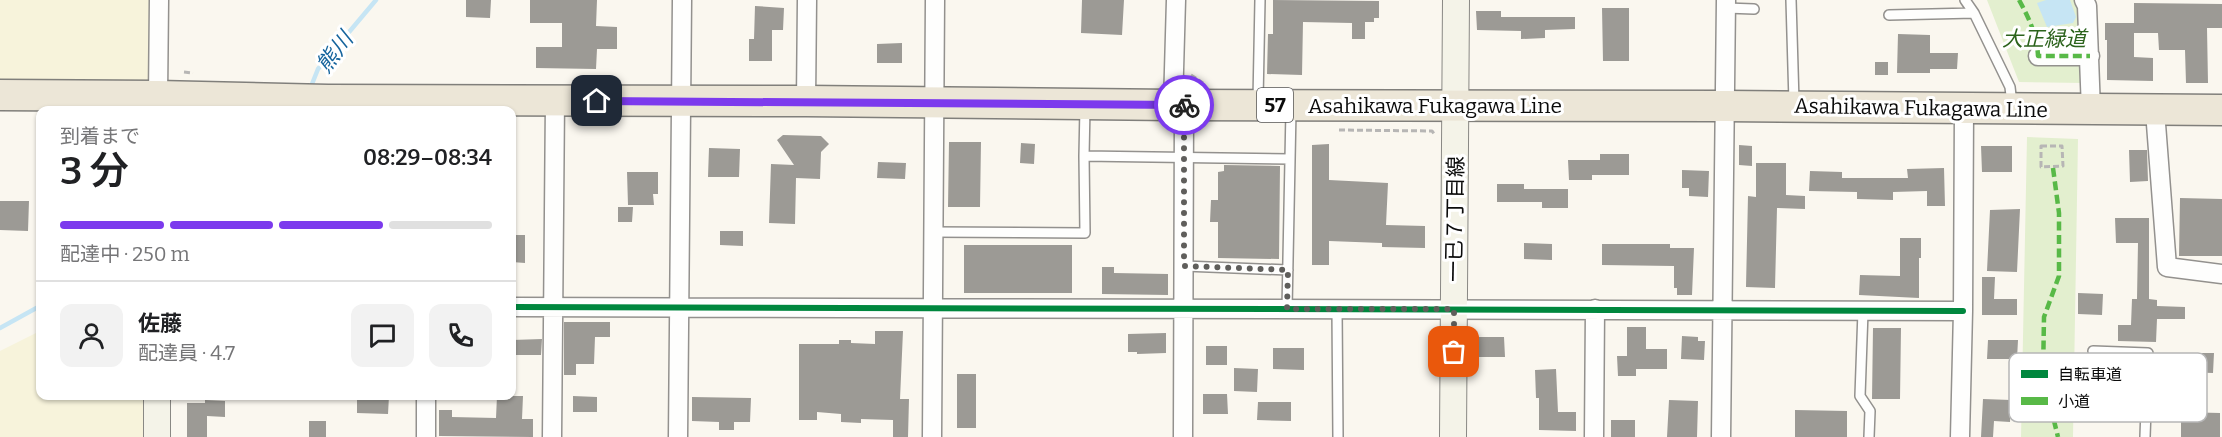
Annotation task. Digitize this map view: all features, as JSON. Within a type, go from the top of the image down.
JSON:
[{"type":"main road","name":"Asahikawa Fukagawa Line","points":[[0,95],[158,103],[279,99],[430,105],[555,100],[2222,110]]},
{"type":"street","points":[[158,103],[159,0]]},
{"type":"street","points":[[678,437],[682,0]]},
{"type":"street","points":[[806,101],[807,0]]},
{"type":"street","points":[[932,437],[935,0]]},
{"type":"street","points":[[1176,0],[1179,105],[1184,157],[1183,437]]},
{"type":"street","name":"一已７丁目線","points":[[1453,437],[1456,0]]},
{"type":"street","points":[[2084,0],[2087,6],[2091,110]]},
{"type":"street","points":[[1721,437],[1725,4]]},
{"type":"street","points":[[2038,56],[2090,56]]},
{"type":"street","points":[[552,437],[551,307],[555,100]]},
{"type":"street","points":[[1960,437],[1964,109]]},
{"type":"street","points":[[2155,111],[2167,267],[2222,274]]},
{"type":"street","points":[[516,307],[1963,312]]},
{"type":"street","points":[[1594,309],[1594,437]]},
{"type":"street","points":[[157,400],[157,437]]},
{"type":"street","points":[[426,400],[426,437]]},
{"type":"lane","points":[[1257,105],[1260,0]]},
{"type":"lane","points":[[1791,0],[1794,107]]},
{"type":"lane","points":[[1965,0],[1974,13],[2010,87],[2012,110]]},
{"type":"lane","points":[[1725,4],[1754,9]]},
{"type":"lane","points":[[1889,15],[1974,13]]},
{"type":"lane","points":[[934,231],[1085,233],[1085,104]]},
{"type":"lane","points":[[1287,309],[1291,106]]},
{"type":"lane","points":[[1084,156],[1290,159]]},
{"type":"lane","points":[[1184,266],[1288,270]]},
{"type":"lane","points":[[1337,309],[1338,437]]},
{"type":"lane","points":[[1863,311],[1860,396],[1870,411],[1869,437]]},
{"type":"lane","points":[[2093,351],[2148,353]]},
{"type":"lane","points":[[2145,437],[2146,422]]},
{"type":"path","points":[[2040,146],[2062,146],[2063,166],[2053,168],[2041,167],[2040,146]]},
{"type":"shaded area","points":[[0,0],[159,0],[158,96],[0,95]]},
{"type":"shaded area","points":[[36,333],[36,400],[157,400],[157,437],[0,437],[0,351]]},
{"type":"green space","name":"大正緑道","points":[[1987,0],[2080,0],[2083,83],[2019,82]]},
{"type":"green space","points":[[2027,137],[2078,139],[2074,353],[2023,353]]},
{"type":"green space","points":[[2021,422],[2073,422],[2073,437],[2021,437]]},
{"type":"water","points":[[2046,0],[2070,0],[2076,17],[2073,23],[2047,27],[2037,3]]},
{"type":"building","points":[[466,0],[491,0],[490,18],[466,17]]},
{"type":"building","points":[[530,0],[597,0],[596,26],[617,27],[617,49],[597,49],[596,69],[536,68],[536,47],[562,47],[562,23],[530,23]]},
{"type":"building","points":[[1082,0],[1124,0],[1122,35],[1081,33]]},
{"type":"building","points":[[1273,0],[1379,1],[1379,18],[1374,18],[1374,22],[1365,22],[1365,39],[1352,39],[1352,23],[1303,22],[1302,75],[1267,74],[1268,34],[1273,34]]},
{"type":"building","points":[[2134,3],[2222,4],[2222,28],[2207,28],[2208,83],[2186,83],[2185,50],[2159,50],[2158,33],[2134,33]]},
{"type":"building","points":[[755,6],[784,8],[783,30],[772,30],[772,61],[749,61],[749,39],[754,39]]},
{"type":"building","points":[[1602,8],[1629,8],[1629,61],[1603,61]]},
{"type":"building","points":[[1476,11],[1501,11],[1501,17],[1575,17],[1575,29],[1545,30],[1545,38],[1521,39],[1521,31],[1477,30]]},
{"type":"building","points":[[2105,23],[2134,23],[2134,57],[2153,58],[2153,81],[2107,80]]},
{"type":"building","points":[[1898,34],[1930,35],[1930,53],[1958,53],[1957,69],[1930,69],[1930,73],[1897,73]]},
{"type":"building","points":[[902,43],[902,63],[877,63],[877,44]]},
{"type":"building","points":[[1875,62],[1888,62],[1888,75],[1875,75]]},
{"type":"building","points":[[783,135],[821,136],[829,144],[821,152],[820,179],[796,178],[795,224],[769,223],[771,164],[794,165],[777,140]]},
{"type":"building","points":[[949,142],[981,142],[980,207],[948,207]]},
{"type":"building","points":[[1021,143],[1035,144],[1034,164],[1020,163]]},
{"type":"building","points":[[1329,144],[1329,180],[1388,183],[1386,225],[1425,226],[1425,248],[1382,247],[1382,243],[1329,241],[1329,265],[1312,265],[1312,145]]},
{"type":"building","points":[[1739,145],[1752,146],[1752,166],[1739,165]]},
{"type":"building","points":[[1981,146],[2012,146],[2012,172],[1982,172]]},
{"type":"building","points":[[709,148],[740,149],[739,177],[708,177]]},
{"type":"building","points":[[2129,150],[2147,150],[2148,181],[2130,182]]},
{"type":"building","points":[[1600,154],[1629,154],[1629,175],[1592,175],[1592,180],[1569,180],[1568,160],[1600,160]]},
{"type":"building","points":[[878,162],[906,163],[905,179],[877,178]]},
{"type":"building","points":[[1756,163],[1786,163],[1786,195],[1805,196],[1805,209],[1777,208],[1775,288],[1746,287],[1748,196],[1756,197]]},
{"type":"building","points":[[1224,165],[1280,166],[1279,259],[1218,258],[1218,222],[1210,222],[1211,200],[1218,200],[1218,172],[1224,171]]},
{"type":"building","points":[[1944,168],[1945,206],[1927,206],[1927,191],[1893,192],[1893,200],[1857,199],[1857,192],[1809,191],[1810,171],[1842,172],[1842,178],[1908,178],[1907,169]]},
{"type":"building","points":[[1682,170],[1709,171],[1708,197],[1689,196],[1689,188],[1682,188]]},
{"type":"building","points":[[627,172],[658,172],[658,194],[653,194],[654,205],[628,205]]},
{"type":"building","points":[[1497,184],[1524,184],[1524,189],[1568,189],[1568,208],[1542,208],[1542,202],[1497,202]]},
{"type":"building","points":[[2180,198],[2222,199],[2222,256],[2179,256]]},
{"type":"building","points":[[0,201],[29,201],[28,231],[0,230]]},
{"type":"building","points":[[618,207],[633,207],[632,222],[618,222]]},
{"type":"building","points":[[2020,209],[2017,272],[1987,271],[1990,210]]},
{"type":"building","points":[[2115,218],[2149,218],[2149,299],[2157,300],[2157,306],[2185,307],[2185,319],[2157,319],[2156,342],[2118,341],[2118,325],[2131,325],[2132,299],[2137,299],[2138,243],[2116,243]]},
{"type":"building","points":[[720,231],[743,231],[743,246],[720,245]]},
{"type":"building","points":[[516,235],[525,235],[525,263],[516,262]]},
{"type":"building","points":[[1900,238],[1921,238],[1919,298],[1859,295],[1860,275],[1900,276]]},
{"type":"building","points":[[1524,243],[1552,244],[1552,260],[1524,259]]},
{"type":"building","points":[[1602,244],[1670,244],[1670,248],[1694,248],[1692,295],[1677,295],[1677,288],[1674,288],[1674,266],[1602,265]]},
{"type":"building","points":[[964,245],[1072,245],[1072,293],[964,293]]},
{"type":"building","points":[[1102,267],[1114,267],[1114,273],[1168,274],[1168,295],[1102,294]]},
{"type":"building","points":[[1982,277],[1995,277],[1994,299],[2017,299],[2017,315],[1982,315]]},
{"type":"building","points":[[2078,293],[2103,294],[2102,315],[2078,314]]},
{"type":"building","points":[[564,322],[610,322],[610,337],[595,337],[594,364],[576,364],[576,375],[564,375]]},
{"type":"building","points":[[1627,327],[1646,327],[1646,349],[1667,349],[1667,369],[1636,369],[1636,376],[1618,376],[1617,356],[1627,356]]},
{"type":"building","points":[[1873,328],[1901,328],[1900,399],[1872,399]]},
{"type":"building","points":[[875,331],[903,331],[900,399],[909,399],[908,437],[893,437],[893,420],[861,419],[861,423],[841,422],[841,414],[817,412],[817,420],[799,420],[799,344],[839,344],[839,340],[851,340],[851,343],[875,344]]},
{"type":"building","points":[[1166,333],[1166,353],[1128,352],[1128,334]]},
{"type":"building","points":[[1682,336],[1698,337],[1698,341],[1705,341],[1704,360],[1681,359]]},
{"type":"building","points":[[1474,337],[1504,337],[1505,357],[1474,357]]},
{"type":"building","points":[[542,339],[541,355],[516,355],[516,340]]},
{"type":"building","points":[[1988,340],[2018,340],[2017,353],[2009,353],[2009,359],[1987,359]]},
{"type":"building","points":[[1206,346],[1227,346],[1227,365],[1206,365]]},
{"type":"building","points":[[1273,348],[1304,348],[1304,370],[1273,369]]},
{"type":"building","points":[[2207,353],[2214,353],[2213,373],[2207,373]]},
{"type":"building","points":[[1234,368],[1258,369],[1257,392],[1234,391]]},
{"type":"building","points":[[1556,369],[1558,412],[1576,412],[1576,431],[1539,430],[1539,398],[1536,398],[1535,370]]},
{"type":"building","points":[[957,374],[976,374],[976,428],[957,428]]},
{"type":"building","points":[[1203,394],[1227,394],[1228,414],[1203,414]]},
{"type":"building","points":[[516,396],[523,396],[522,419],[533,419],[533,437],[439,436],[439,410],[452,410],[452,417],[496,418],[497,400],[516,400]]},
{"type":"building","points":[[573,396],[597,397],[597,412],[573,412]]},
{"type":"building","points":[[692,397],[751,398],[750,422],[734,422],[734,430],[719,430],[719,422],[692,421]]},
{"type":"building","points":[[1983,399],[2009,400],[2009,422],[1994,421],[1993,437],[1981,437]]},
{"type":"building","points":[[205,400],[225,401],[225,417],[207,416],[207,437],[187,437],[187,403],[205,403]]},
{"type":"building","points":[[357,400],[389,400],[388,414],[357,413]]},
{"type":"building","points":[[1669,400],[1698,401],[1697,437],[1667,437]]},
{"type":"building","points":[[1258,402],[1291,402],[1291,421],[1257,420]]},
{"type":"building","points":[[1795,410],[1847,411],[1847,437],[1795,437]]},
{"type":"building","points":[[2207,413],[2220,413],[2220,437],[2181,437],[2181,422],[2207,422]]},
{"type":"building","points":[[1611,420],[1635,420],[1635,437],[1611,437]]},
{"type":"building","points":[[309,421],[326,421],[326,437],[309,437]]},
{"type":"waterway","name":"熊川","points":[[310,89],[318,69],[376,0]]},
{"type":"waterway","name":"熊川","points":[[0,328],[36,308]]},
{"type":"marked path","points":[[2019,0],[2032,27],[2038,56],[2090,56]]},
{"type":"marked path","points":[[2043,353],[2044,317],[2059,276],[2059,213],[2053,168]]},
{"type":"marked path","points":[[2054,422],[2058,437]]},
{"type":"cycle path","points":[[516,307],[1963,311]]},
{"type":"way so far","points":[[1184,105],[1184,266],[1288,270],[1287,309],[1454,309],[1454,352]]},
{"type":"route","points":[[597,101],[1184,105]]}]
